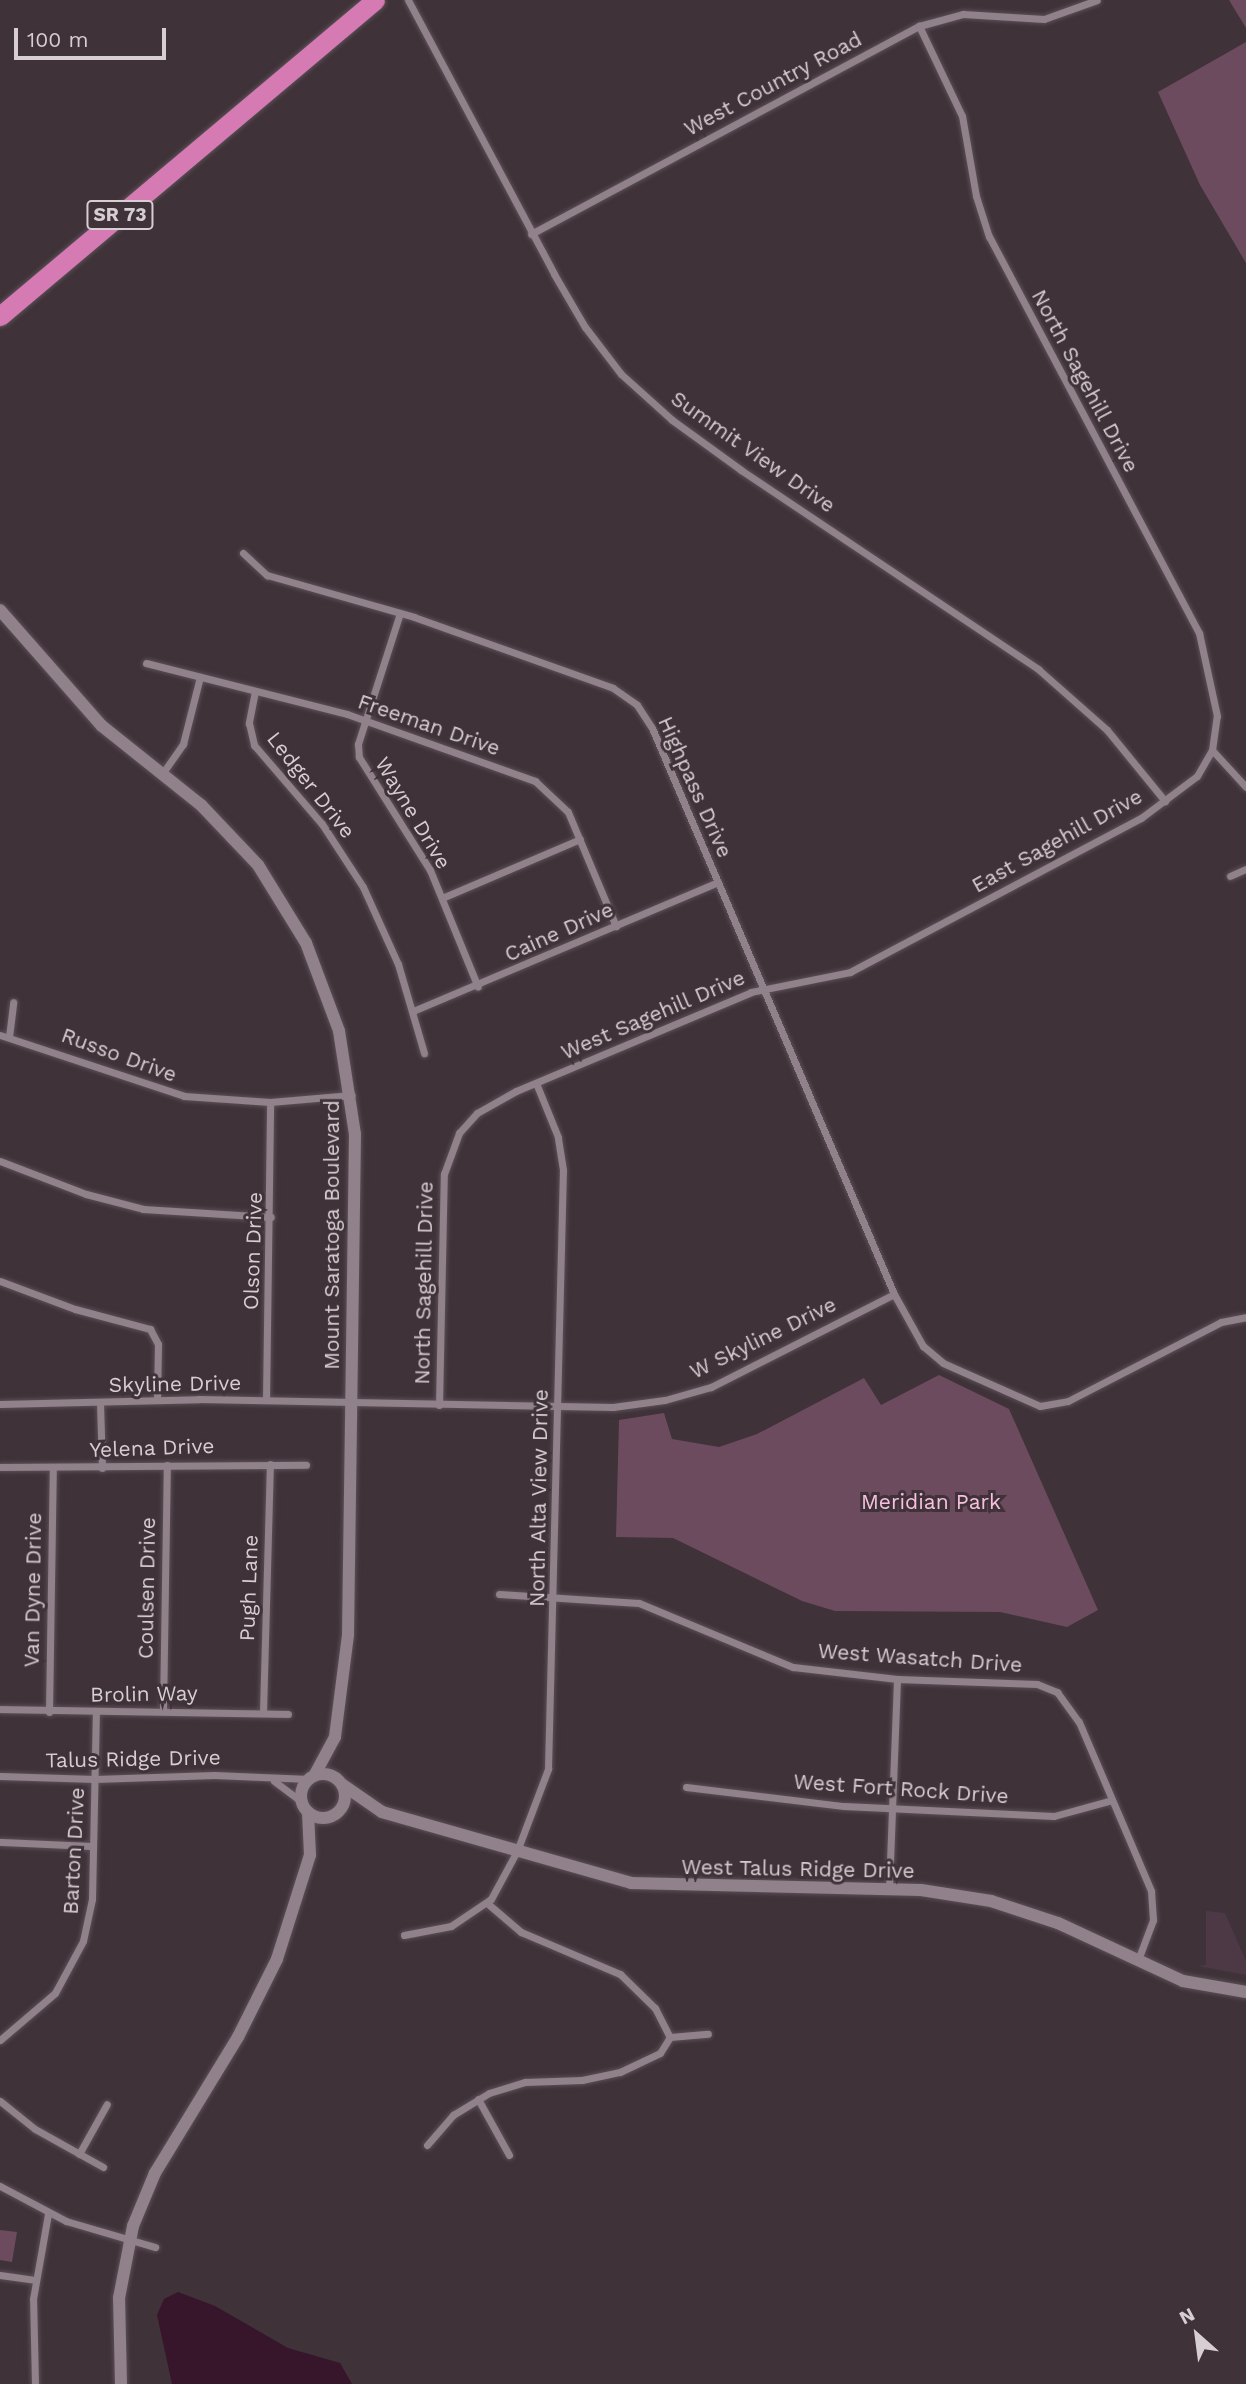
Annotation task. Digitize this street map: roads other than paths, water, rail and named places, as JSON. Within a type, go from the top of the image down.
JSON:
[{"type":"highway","name":"SR 73","points":[[0,316],[375,0]]},
{"type":"street","name":"Summit View Drive","points":[[408,0],[531,233],[584,327],[621,374],[662,412],[741,470],[1038,669],[1107,730],[1165,801]]},
{"type":"street","name":"West Country Road","points":[[531,233],[919,26],[963,14],[1044,19],[1097,0]]},
{"type":"street","name":"North Sagehill Drive","points":[[919,26],[962,116],[976,196],[989,237],[1199,633],[1217,716],[1212,750]]},
{"type":"street","name":"Highpass Drive","points":[[243,553],[267,575],[400,612],[629,698],[648,720],[894,1294],[923,1346],[943,1363],[1017,1399],[1040,1406],[1068,1401],[1222,1322],[1246,1317]]},
{"type":"street","name":"Mount Saratoga Boulevard","points":[[0,610],[89,713],[230,832],[284,903],[324,985],[352,1095],[347,1658],[335,1737],[341,1783]]},
{"type":"street","name":"Wayne Drive","points":[[400,612],[358,744],[360,762],[406,827],[442,898],[478,987]]},
{"type":"street","name":"Freeman Drive","points":[[146,663],[366,720],[536,781],[562,804],[617,926]]},
{"type":"street","points":[[162,774],[183,744],[200,677]]},
{"type":"street","name":"Ledger Drive","points":[[255,691],[249,723],[254,746],[310,807],[353,870],[390,944],[424,1053]]},
{"type":"street","points":[[1212,750],[1246,787]]},
{"type":"street","name":"East Sagehill Drive","points":[[902,945],[1165,801],[1197,776],[1212,750]]},
{"type":"street","points":[[442,898],[580,839]]},
{"type":"street","points":[[1230,876],[1246,869]]},
{"type":"street","name":"Caine Drive","points":[[413,1011],[478,987],[718,882]]},
{"type":"street","name":"West Sagehill Drive","points":[[536,1083],[764,988],[850,972],[902,945]]},
{"type":"street","points":[[9,1037],[13,1002]]},
{"type":"street","name":"Russo Drive","points":[[0,1035],[162,1091],[205,1100],[270,1102],[352,1095]]},
{"type":"street","name":"North Sagehill Drive","points":[[439,1405],[447,1159],[459,1133],[477,1112],[536,1083]]},
{"type":"street","name":"North Alta View Drive","points":[[487,1903],[517,1851],[548,1769],[555,1595],[563,1170],[558,1137],[536,1083]]},
{"type":"street","name":"Olson Drive","points":[[266,1400],[271,1217],[270,1102]]},
{"type":"street","points":[[0,1161],[86,1194],[143,1209],[271,1217]]},
{"type":"street","points":[[0,1281],[75,1309],[150,1329],[158,1345],[157,1400]]},
{"type":"street","name":"W Skyline Drive","points":[[351,1402],[613,1407],[665,1400],[711,1387],[894,1294]]},
{"type":"street","name":"Skyline Drive","points":[[0,1404],[157,1400],[351,1402]]},
{"type":"street","points":[[100,1403],[102,1468]]},
{"type":"street","name":"Pugh Lane","points":[[262,1712],[270,1464]]},
{"type":"street","name":"Coulsen Drive","points":[[163,1711],[167,1465]]},
{"type":"street","name":"Yelena Drive","points":[[0,1467],[306,1465]]},
{"type":"street","name":"Van Dyne Drive","points":[[48,1712],[53,1468]]},
{"type":"street","name":"West Wasatch Drive","points":[[499,1594],[555,1595],[639,1603],[793,1667],[897,1679],[1037,1684],[1057,1692],[1079,1722],[1112,1800]]},
{"type":"street","points":[[889,1888],[895,1808],[897,1679]]},
{"type":"street","name":"Brolin Way","points":[[0,1709],[96,1713],[163,1711],[288,1714]]},
{"type":"street","name":"Barton Drive","points":[[0,2040],[46,2003],[76,1960],[90,1913],[96,1713]]},
{"type":"street","name":"Mount Saratoga Boulevard","points":[[312,1778],[335,1737]]},
{"type":"street","name":"Talus Ridge Drive","points":[[0,1776],[95,1779],[214,1774],[266,1779],[312,1778]]},
{"type":"street","points":[[121,2384],[118,2314],[129,2242],[155,2173],[267,1981],[310,1855],[345,1801],[341,1783],[325,1774],[312,1778],[305,1807],[310,1855]]},
{"type":"street","name":"Talus Ridge Drive","points":[[266,1779],[305,1807]]},
{"type":"street","name":"West Talus Ridge Drive","points":[[341,1783],[382,1812]]},
{"type":"street","name":"West Fort Rock Drive","points":[[686,1787],[895,1808],[1054,1816],[1112,1800]]},
{"type":"street","points":[[1112,1800],[1151,1891],[1153,1920],[1138,1960]]},
{"type":"street","points":[[305,1807],[335,1814]]},
{"type":"street","name":"West Talus Ridge Drive","points":[[335,1814],[382,1812],[651,1886],[889,1888],[944,1892],[1014,1907],[1196,1985],[1246,1992]]},
{"type":"street","points":[[0,1842],[93,1846]]},
{"type":"street","points":[[404,1935],[452,1926],[487,1903],[530,1937],[620,1974],[655,2008],[670,2037]]},
{"type":"street","points":[[670,2037],[708,2034]]},
{"type":"street","points":[[426,2145],[453,2116],[478,2099],[525,2082],[582,2080],[620,2072],[660,2053],[670,2037]]},
{"type":"street","points":[[478,2099],[509,2155]]},
{"type":"street","points":[[0,2101],[35,2129],[103,2167]]},
{"type":"street","points":[[79,2154],[107,2104]]},
{"type":"street","points":[[0,2186],[48,2214],[129,2242],[155,2247]]},
{"type":"street","points":[[35,2384],[34,2280],[48,2214]]},
{"type":"street","points":[[0,2275],[34,2280]]},
{"type":"park label","name":"Meridian Park","points":[[931,1502]]}]
